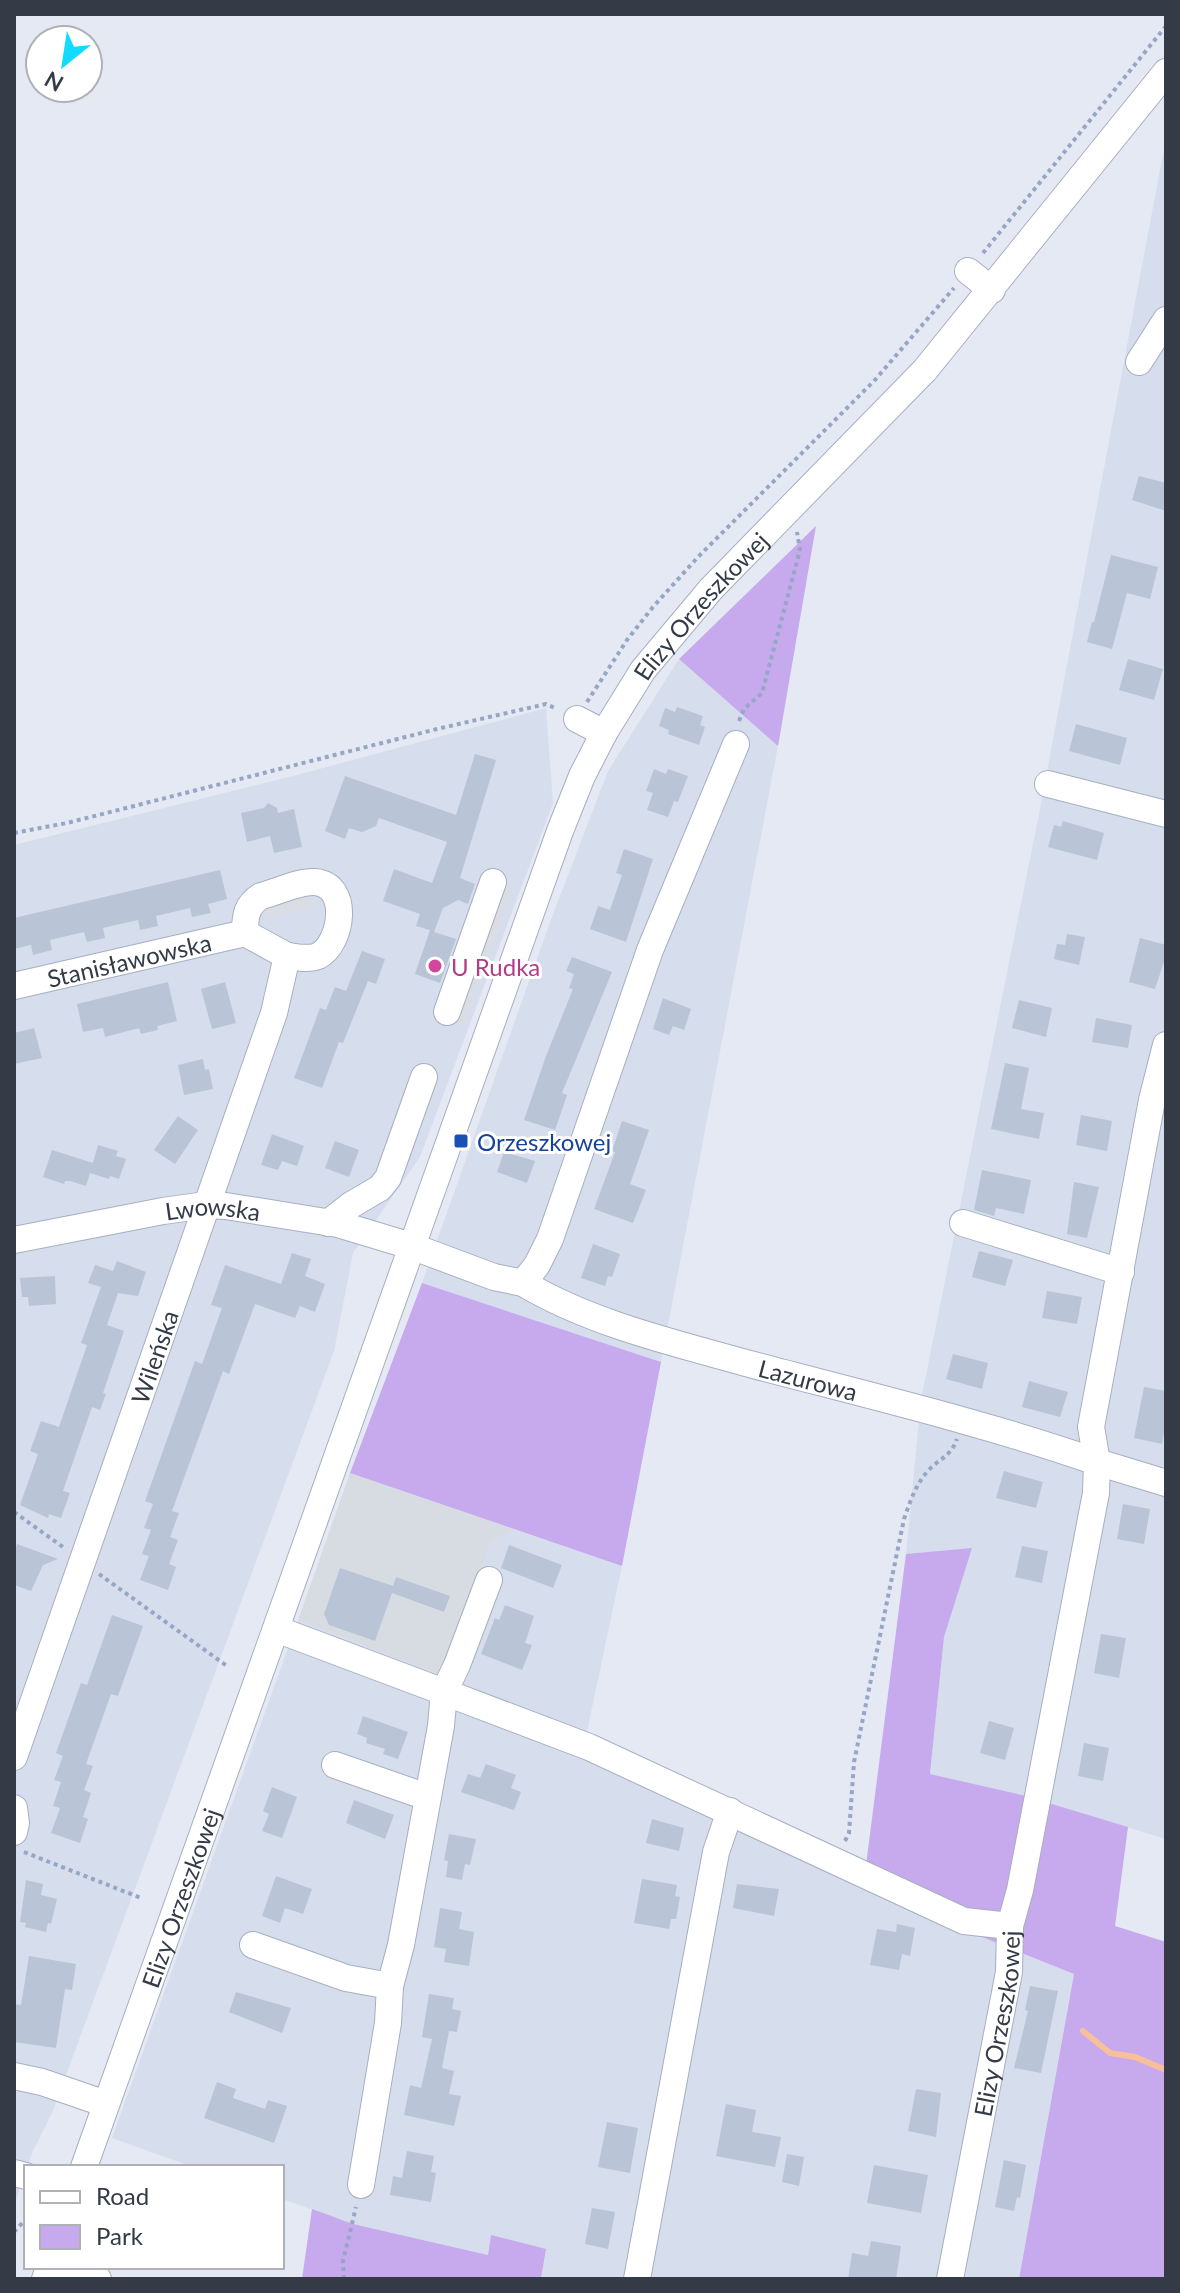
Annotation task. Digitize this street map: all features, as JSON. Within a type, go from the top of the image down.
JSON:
[{"type":"street","name":"Elizy Orzeszkowej","points":[[85,2165],[511,967],[570,806],[604,733],[643,670],[688,614],[925,370],[1166,72]]},
{"type":"street","points":[[968,271],[992,290]]},
{"type":"street","points":[[1139,362],[1166,320]]},
{"type":"street","points":[[577,719],[604,733]]},
{"type":"street","points":[[411,1246],[494,1277],[523,1283],[537,1265],[550,1239],[650,950],[736,744]]},
{"type":"street","points":[[1048,784],[1166,814]]},
{"type":"street","points":[[309,882],[319,882],[336,895],[340,908],[334,934],[320,955],[309,958],[287,956],[245,933],[245,917],[254,900],[309,882]]},
{"type":"street","points":[[447,1012],[493,882]]},
{"type":"street","name":"Stanisławowska","points":[[14,986],[245,933]]},
{"type":"street","points":[[468,953],[511,967]]},
{"type":"street","name":"Wileńska","points":[[14,1757],[274,1013],[287,956]]},
{"type":"street","points":[[1010,1926],[1020,1890],[1096,1493],[1097,1462],[1091,1427],[1152,1100],[1166,1045]]},
{"type":"street","points":[[328,1223],[380,1188],[388,1178],[424,1077]]},
{"type":"street","name":"Lwowska","points":[[14,1240],[206,1205],[328,1223],[411,1246]]},
{"type":"street","points":[[963,1223],[1121,1272]]},
{"type":"street","name":"Lazurowa","points":[[523,1283],[610,1322],[698,1350],[1040,1442],[1166,1483]]},
{"type":"street","points":[[361,2185],[388,2023],[390,1986],[401,1945],[444,1692],[489,1580]]},
{"type":"street","name":"Elizy Orzeszkowej","points":[[276,1629],[589,1747],[964,1921],[1010,1926],[1009,1972],[950,2279]]},
{"type":"street","points":[[335,1765],[427,1797]]},
{"type":"street","points":[[14,1808],[14,1832]]},
{"type":"street","points":[[637,2279],[716,1852],[730,1811]]},
{"type":"street","points":[[253,1945],[346,1978],[390,1986]]},
{"type":"street","points":[[14,2076],[42,2082],[106,2104]]},
{"type":"street","points":[[70,2269],[98,2279]]},
{"type":"path","points":[[14,833],[67,823],[546,704],[577,719],[627,640],[653,607],[698,557],[874,381],[968,271],[1166,26]]},
{"type":"path","points":[[736,744],[737,728],[744,709],[762,693],[800,550],[797,533],[782,515]]},
{"type":"path","points":[[835,1862],[849,1833],[854,1762],[904,1519],[916,1486],[929,1469],[953,1451],[964,1422]]},
{"type":"path","points":[[14,1512],[227,1666]]},
{"type":"path","points":[[14,1846],[141,1898]]},
{"type":"path","points":[[344,2279],[343,2261],[361,2185]]},
{"type":"shaded area","points":[[1166,138],[1166,1839],[1022,1795],[930,1774],[944,1637],[971,1549],[906,1554],[921,1400],[1039,814]]},
{"type":"shaded area","points":[[679,659],[778,746],[661,1362],[422,1283],[550,922],[608,771]]},
{"type":"shaded area","points":[[546,708],[553,803],[420,1157],[353,1253],[334,1351],[52,2113],[28,2165],[24,2165],[24,2177],[14,2205],[14,845],[297,775]]},
{"type":"shaded area","points":[[487,878],[512,887],[463,1024],[438,1015]]},
{"type":"shaded area","points":[[306,891],[311,906],[267,919],[263,904]]},
{"type":"shaded area","points":[[350,1473],[515,1530],[492,1540],[442,1675],[298,1620]]},
{"type":"shaded area","points":[[515,1530],[622,1566],[586,1736],[866,1865],[982,1937],[1074,1973],[1019,2279],[541,2279],[546,2250],[491,2236],[488,2255],[353,2224],[284,2200],[284,2165],[187,2165],[112,2138],[298,1620],[442,1674],[492,1540]]},
{"type":"green space","points":[[816,526],[778,746],[679,659]]},
{"type":"green space","points":[[422,1283],[661,1362],[622,1566],[350,1473]]},
{"type":"green space","points":[[972,1548],[944,1637],[930,1774],[1022,1795],[1128,1827],[1115,1926],[1166,1942],[1166,2279],[1019,2279],[1074,1974],[982,1937],[866,1865],[906,1554]]},
{"type":"green space","points":[[312,2209],[353,2224],[488,2255],[491,2235],[546,2249],[541,2279],[302,2279]]},
{"type":"building","points":[[1139,476],[1166,483],[1166,511],[1132,500]]},
{"type":"building","points":[[1111,555],[1158,567],[1150,599],[1127,593],[1112,649],[1087,642]]},
{"type":"building","points":[[1128,659],[1163,669],[1154,700],[1119,690]]},
{"type":"building","points":[[677,707],[703,716],[700,725],[705,727],[699,745],[668,734],[669,730],[659,726],[665,708],[675,712]]},
{"type":"building","points":[[1076,724],[1127,738],[1120,765],[1069,751]]},
{"type":"building","points":[[475,754],[496,760],[460,878],[475,884],[468,904],[458,900],[443,908],[434,932],[456,939],[440,983],[415,974],[430,930],[416,926],[420,914],[383,901],[394,869],[432,883],[447,842],[379,818],[376,826],[362,832],[349,828],[345,839],[325,831],[345,776],[456,815]]},
{"type":"building","points":[[654,769],[666,774],[668,769],[688,776],[678,802],[674,801],[668,817],[647,810],[653,793],[646,791]]},
{"type":"building","points":[[268,803],[277,808],[278,813],[294,809],[302,847],[274,853],[270,836],[247,842],[241,813],[264,808]]},
{"type":"building","points":[[1063,821],[1104,833],[1097,860],[1048,847],[1054,825],[1061,827]]},
{"type":"building","points":[[624,849],[653,859],[626,942],[590,929],[598,906],[610,910],[622,875],[616,873]]},
{"type":"building","points":[[220,870],[227,899],[208,904],[211,913],[192,917],[190,908],[156,916],[158,926],[140,930],[138,920],[103,928],[105,938],[87,942],[84,932],[50,940],[52,950],[33,955],[31,945],[14,949],[14,918]]},
{"type":"building","points":[[1067,934],[1085,937],[1079,965],[1054,959],[1057,944],[1065,945]]},
{"type":"building","points":[[1140,938],[1166,945],[1166,956],[1155,989],[1129,982]]},
{"type":"building","points":[[362,951],[385,959],[376,984],[368,981],[343,1043],[339,1042],[322,1088],[294,1078],[320,1008],[326,1010],[335,987],[346,991]]},
{"type":"building","points":[[572,957],[612,972],[562,1093],[567,1095],[555,1130],[524,1120],[573,989],[569,988],[574,974],[566,971]]},
{"type":"building","points":[[168,982],[177,1021],[141,1034],[139,1028],[105,1037],[103,1028],[83,1032],[77,1004]]},
{"type":"building","points":[[225,982],[236,1023],[212,1029],[201,989]]},
{"type":"building","points":[[663,998],[691,1009],[684,1030],[673,1026],[669,1035],[653,1029]]},
{"type":"building","points":[[1019,1000],[1052,1008],[1046,1037],[1012,1028]]},
{"type":"building","points":[[1096,1018],[1132,1025],[1128,1048],[1092,1042]]},
{"type":"building","points":[[34,1028],[42,1058],[14,1064],[14,1033]]},
{"type":"building","points":[[203,1059],[205,1070],[209,1069],[213,1089],[184,1095],[178,1065]]},
{"type":"building","points":[[1005,1063],[1029,1068],[1021,1109],[1044,1113],[1039,1139],[991,1129]]},
{"type":"building","points":[[1081,1115],[1112,1121],[1107,1151],[1076,1145]]},
{"type":"building","points":[[178,1116],[198,1130],[175,1164],[154,1150]]},
{"type":"building","points":[[622,1121],[649,1130],[630,1184],[646,1190],[633,1223],[594,1209],[615,1152],[612,1151]]},
{"type":"building","points":[[272,1134],[304,1146],[297,1166],[282,1161],[278,1170],[261,1165]]},
{"type":"building","points":[[335,1141],[359,1150],[349,1177],[325,1168]]},
{"type":"building","points":[[98,1145],[118,1151],[116,1156],[126,1159],[119,1179],[90,1173]]},
{"type":"building","points":[[52,1150],[93,1163],[86,1186],[70,1181],[64,1184],[43,1177]]},
{"type":"building","points":[[504,1152],[535,1161],[527,1183],[497,1172]]},
{"type":"building","points":[[982,1170],[1031,1180],[1024,1214],[996,1208],[994,1216],[974,1210]]},
{"type":"building","points":[[1074,1182],[1099,1187],[1087,1238],[1067,1234]]},
{"type":"building","points":[[593,1244],[620,1254],[612,1277],[608,1276],[605,1286],[581,1278]]},
{"type":"building","points":[[979,1251],[1013,1260],[1005,1286],[972,1277]]},
{"type":"building","points":[[292,1253],[311,1259],[305,1276],[325,1284],[315,1312],[300,1306],[295,1318],[255,1304],[229,1374],[223,1371],[172,1511],[179,1513],[170,1537],[178,1540],[169,1564],[176,1567],[168,1590],[140,1580],[149,1556],[142,1554],[151,1530],[144,1528],[153,1504],[145,1501],[195,1361],[202,1364],[222,1308],[211,1305],[225,1265],[281,1284]]},
{"type":"building","points":[[117,1261],[146,1272],[138,1296],[118,1293],[107,1325],[124,1331],[103,1393],[106,1394],[100,1410],[92,1407],[63,1491],[70,1493],[61,1518],[49,1514],[48,1518],[20,1505],[38,1454],[30,1451],[41,1421],[59,1427],[87,1345],[81,1343],[101,1287],[88,1283],[95,1265],[113,1271]]},
{"type":"building","points":[[55,1276],[56,1304],[29,1306],[28,1297],[22,1297],[20,1278]]},
{"type":"building","points":[[1047,1291],[1082,1297],[1077,1324],[1042,1318]]},
{"type":"building","points":[[953,1354],[988,1363],[982,1389],[946,1379]]},
{"type":"building","points":[[1029,1381],[1068,1392],[1060,1417],[1022,1407]]},
{"type":"building","points":[[1144,1387],[1166,1391],[1162,1444],[1134,1438]]},
{"type":"building","points":[[1004,1471],[1043,1482],[1036,1508],[996,1498]]},
{"type":"building","points":[[1123,1504],[1150,1509],[1144,1544],[1117,1539]]},
{"type":"building","points":[[17,1544],[58,1559],[43,1565],[31,1591],[14,1585]]},
{"type":"building","points":[[509,1545],[562,1565],[553,1588],[501,1568]]},
{"type":"building","points":[[1022,1546],[1048,1551],[1042,1583],[1015,1577]]},
{"type":"building","points":[[340,1568],[393,1586],[396,1577],[450,1596],[444,1612],[392,1593],[375,1641],[329,1625],[324,1614]]},
{"type":"building","points":[[505,1605],[534,1616],[525,1643],[532,1645],[522,1670],[481,1654],[495,1618],[499,1620]]},
{"type":"building","points":[[112,1615],[143,1626],[118,1696],[111,1694],[86,1764],[93,1766],[84,1790],[91,1793],[83,1817],[88,1819],[80,1843],[51,1833],[60,1808],[53,1806],[61,1782],[54,1780],[63,1756],[56,1753],[81,1683],[87,1685]]},
{"type":"building","points":[[1101,1634],[1126,1638],[1119,1678],[1094,1673]]},
{"type":"building","points":[[363,1716],[408,1732],[398,1759],[383,1754],[385,1749],[366,1743],[367,1738],[357,1734]]},
{"type":"building","points":[[989,1721],[1014,1728],[1005,1760],[980,1753]]},
{"type":"building","points":[[1084,1743],[1109,1748],[1103,1781],[1078,1776]]},
{"type":"building","points":[[486,1764],[516,1775],[511,1788],[521,1792],[514,1810],[461,1792],[468,1774],[480,1778]]},
{"type":"building","points":[[272,1787],[297,1797],[282,1838],[262,1831],[269,1814],[263,1811]]},
{"type":"building","points":[[354,1800],[394,1815],[385,1839],[346,1823]]},
{"type":"building","points":[[652,1819],[684,1828],[679,1851],[646,1843]]},
{"type":"building","points":[[449,1834],[476,1839],[470,1865],[465,1864],[462,1880],[446,1877],[448,1861],[444,1860]]},
{"type":"building","points":[[276,1876],[312,1889],[303,1914],[285,1908],[280,1923],[262,1916]]},
{"type":"building","points":[[642,1879],[677,1885],[675,1896],[680,1897],[676,1919],[671,1919],[669,1929],[634,1923]]},
{"type":"building","points":[[26,1880],[43,1884],[41,1895],[57,1899],[46,1932],[25,1927],[26,1923],[20,1922]]},
{"type":"building","points":[[737,1884],[779,1889],[774,1916],[733,1908]]},
{"type":"building","points":[[440,1908],[462,1912],[459,1929],[474,1932],[469,1966],[444,1962],[446,1949],[434,1947]]},
{"type":"building","points":[[897,1924],[915,1928],[910,1956],[902,1954],[899,1970],[870,1965],[877,1929],[896,1932]]},
{"type":"building","points":[[29,1956],[76,1964],[72,1990],[65,1989],[56,2048],[14,2042],[14,2004],[21,2005]]},
{"type":"building","points":[[1030,1986],[1058,1991],[1041,2073],[1014,2068],[1028,2011],[1025,2010]]},
{"type":"building","points":[[236,1992],[291,2008],[282,2033],[229,2012]]},
{"type":"building","points":[[429,1994],[454,1998],[452,2009],[461,2011],[457,2032],[449,2031],[442,2068],[454,2071],[449,2094],[461,2096],[454,2126],[404,2115],[410,2085],[421,2088],[432,2039],[422,2037]]},
{"type":"building","points":[[217,2082],[236,2089],[233,2098],[265,2109],[268,2100],[287,2106],[274,2143],[204,2118]]},
{"type":"building","points":[[916,2089],[941,2093],[936,2137],[908,2131]]},
{"type":"building","points":[[726,2104],[756,2110],[752,2132],[781,2137],[775,2167],[716,2156]]},
{"type":"building","points":[[607,2122],[638,2128],[630,2173],[598,2167]]},
{"type":"building","points":[[407,2151],[434,2156],[431,2172],[436,2173],[431,2202],[390,2195],[393,2176],[402,2178]]},
{"type":"building","points":[[787,2154],[804,2157],[799,2186],[782,2182]]},
{"type":"building","points":[[1004,2160],[1026,2165],[1020,2198],[1017,2197],[1014,2211],[995,2207]]},
{"type":"building","points":[[874,2165],[928,2175],[921,2213],[867,2203]]},
{"type":"building","points":[[592,2208],[615,2212],[608,2249],[585,2244]]},
{"type":"building","points":[[871,2241],[901,2246],[896,2279],[848,2279],[852,2253],[868,2256]]},
{"type":"waterway","points":[[1083,2031],[1110,2053],[1135,2057],[1166,2070]]},
{"type":"place","name":"U Rudka","points":[[435,966]]},
{"type":"place","name":"Orzeszkowej","points":[[461,1141]]}]
